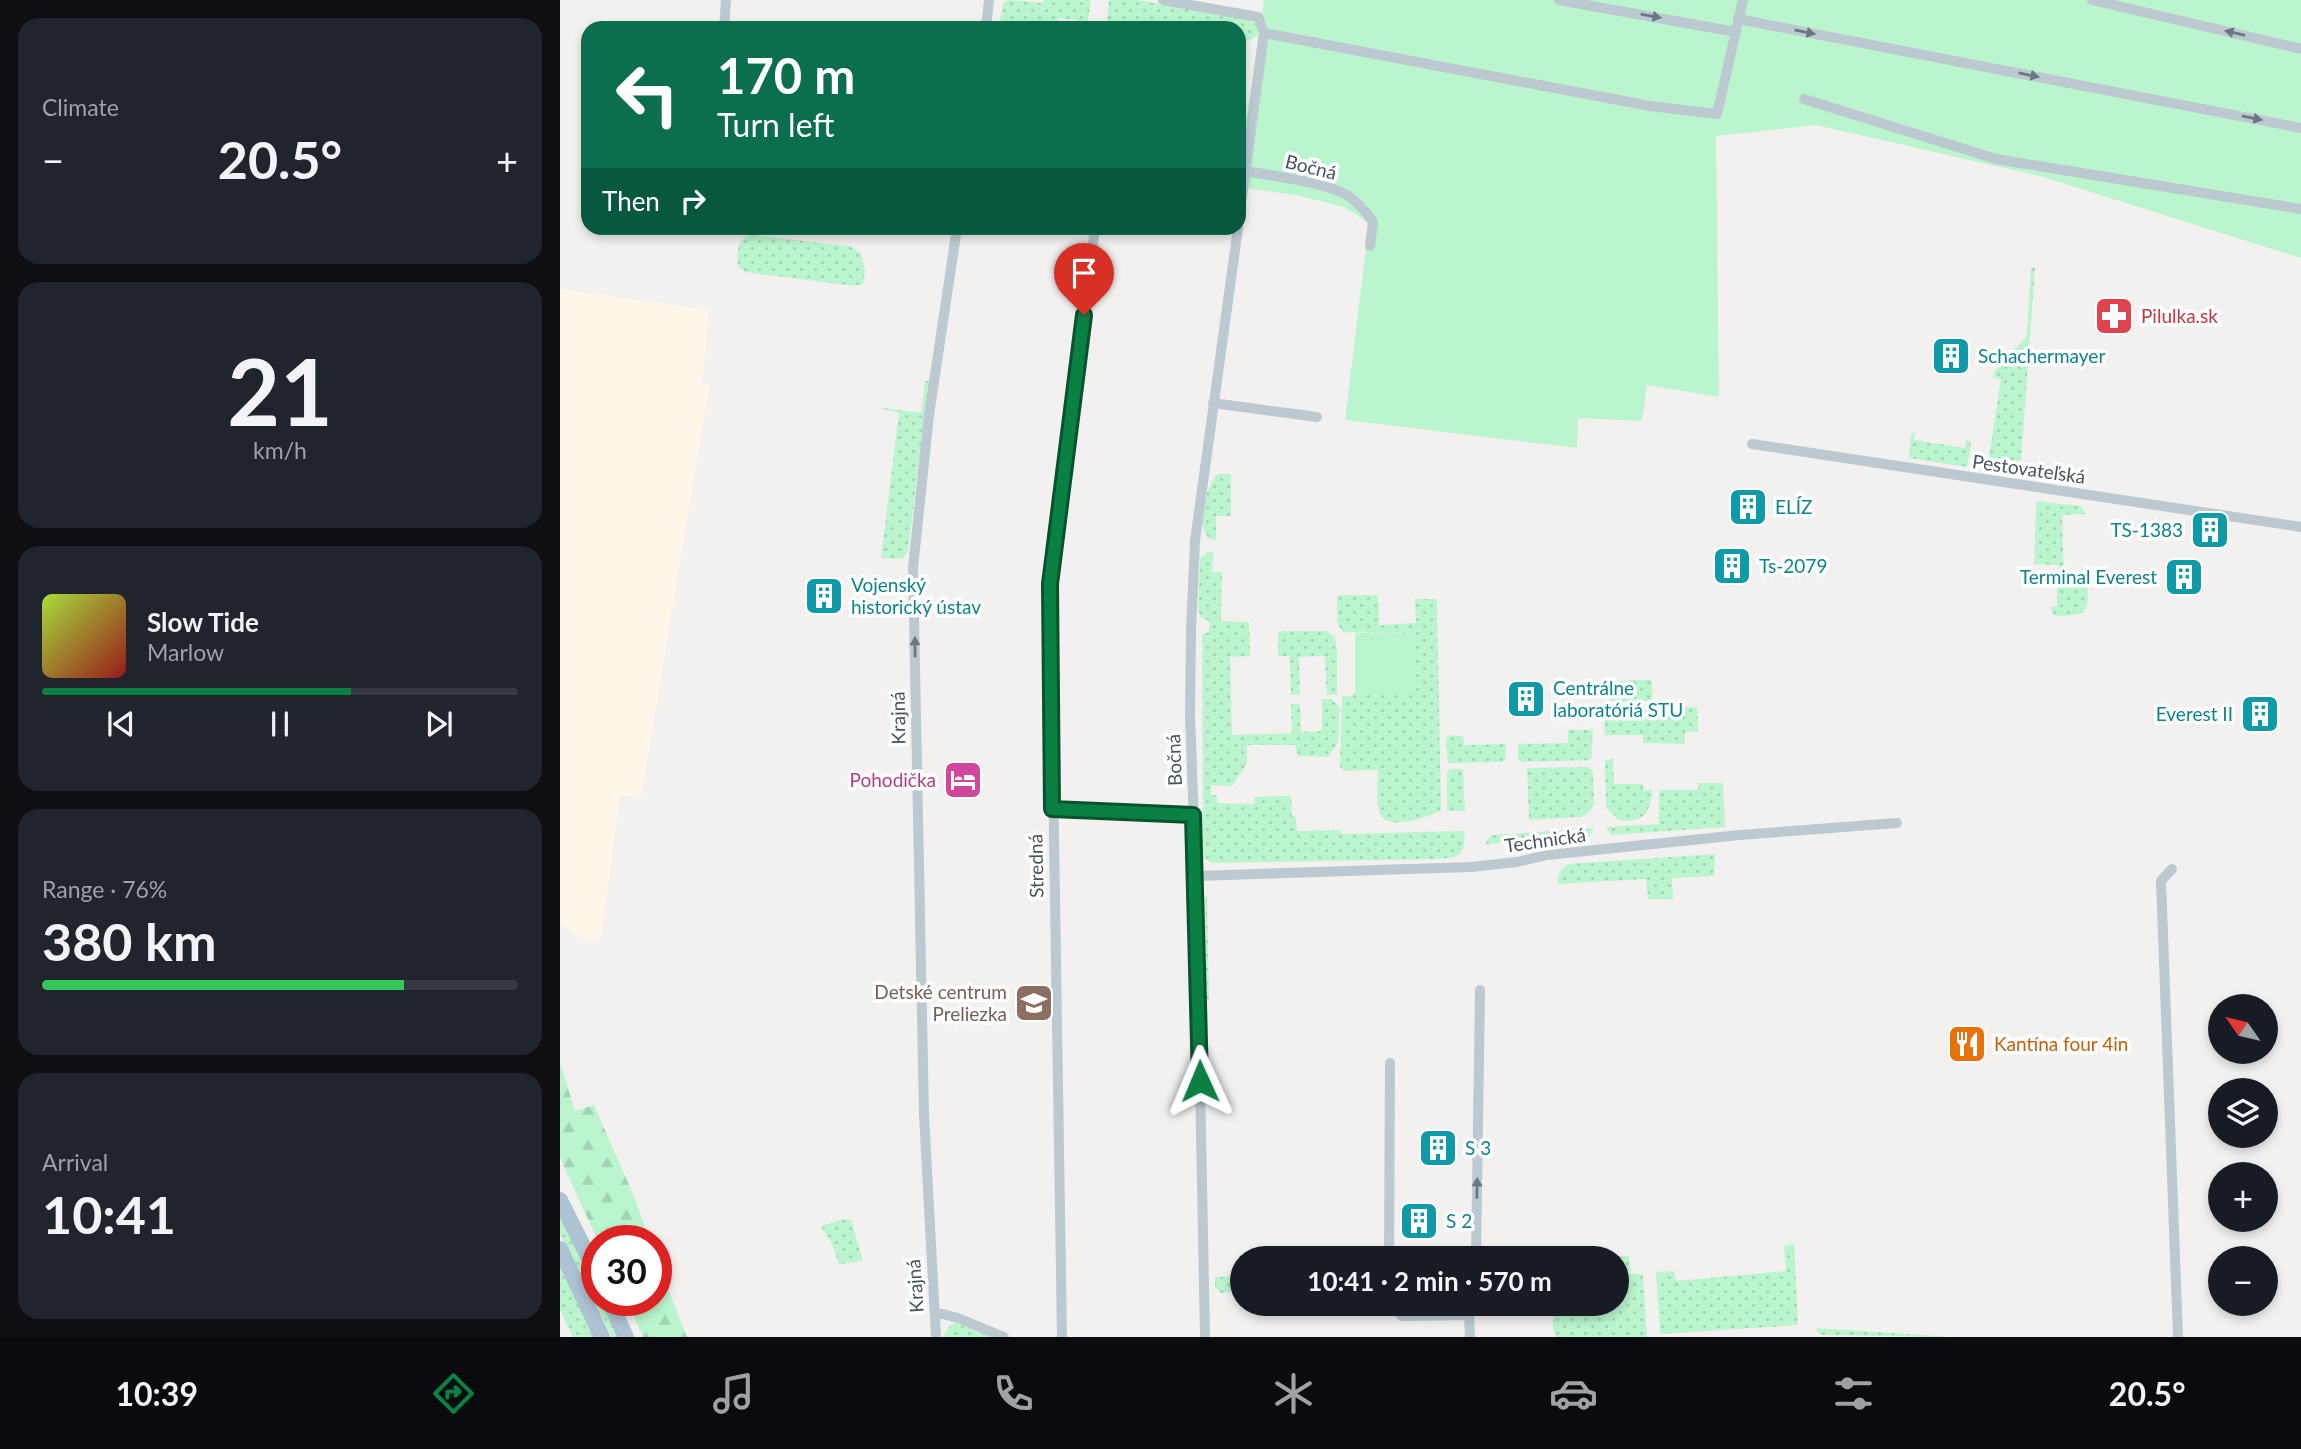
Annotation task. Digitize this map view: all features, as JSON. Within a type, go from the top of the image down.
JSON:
[{"type":"main road","points":[[560,1200],[581,1243]]},
{"type":"main road","points":[[560,1249],[603,1337]]},
{"type":"main road","points":[[616,1316],[626,1337]]},
{"type":"street","points":[[724,21],[726,0]]},
{"type":"street","points":[[987,21],[989,0]]},
{"type":"street","points":[[1163,0],[1198,3],[1258,17],[1264,33],[1246,171]]},
{"type":"street","points":[[1559,0],[1736,32]]},
{"type":"street","points":[[1264,33],[1650,106],[1717,114],[1744,0]]},
{"type":"street","points":[[2092,0],[2301,49]]},
{"type":"street","points":[[1738,19],[2301,128]]},
{"type":"street","points":[[1804,99],[1996,159],[2301,209]]},
{"type":"street","name":"Bočná","points":[[1246,171],[1309,182],[1346,194],[1362,207],[1373,222],[1370,246]]},
{"type":"street","name":"Krajná","points":[[936,1337],[925,1129],[913,568],[929,415],[956,235]]},
{"type":"street","name":"Stredná","points":[[1062,1337],[1050,584],[1094,235]]},
{"type":"street","name":"Bočná","points":[[1205,1337],[1196,876],[1190,716],[1191,631],[1195,541],[1237,235]]},
{"type":"street","points":[[1213,403],[1317,417]]},
{"type":"street","name":"Pestovateľská","points":[[1752,444],[2301,527]]},
{"type":"street","points":[[1052,809],[1193,815]]},
{"type":"street","name":"Technická","points":[[1196,876],[1471,867],[1517,862],[1547,855],[1740,835],[1897,824]]},
{"type":"street","points":[[2172,869],[2161,881],[2178,1337]]},
{"type":"street","points":[[1476,1246],[1480,990]]},
{"type":"street","points":[[1390,1063],[1390,1246]]},
{"type":"street","points":[[935,1312],[958,1318],[1004,1337]]},
{"type":"street","points":[[1469,1316],[1470,1337]]},
{"type":"shaded area","points":[[560,289],[709,310],[702,384],[709,386],[641,797],[620,795],[601,938],[589,942],[560,924]]},
{"type":"green space","points":[[1009,0],[1043,3],[1044,0],[1091,0],[1088,21],[1058,18],[1057,21],[1000,21],[1003,3]]},
{"type":"green space","points":[[1109,0],[1137,0],[1256,20],[1259,26],[1258,35],[1246,43],[1246,21],[1107,21]]},
{"type":"green space","points":[[1264,0],[2301,0],[2301,258],[2040,176],[1816,125],[1716,136],[1719,397],[1647,385],[1642,421],[1578,418],[1577,448],[1345,420],[1369,223],[1344,207],[1300,196],[1246,188],[1246,119]]},
{"type":"green space","points":[[752,235],[849,246],[861,253],[865,271],[863,284],[855,286],[745,272],[738,266],[738,251],[740,243]]},
{"type":"green space","points":[[2031,267],[2035,268],[2020,475],[1984,470],[1981,456],[1989,457],[2001,379],[1993,378],[1994,372],[2027,336]]},
{"type":"green space","points":[[925,381],[929,381],[908,551],[902,559],[881,558],[899,413],[876,407],[921,413]]},
{"type":"green space","points":[[1915,432],[1914,440],[1965,448],[1966,440],[1969,441],[1971,445],[1967,467],[1909,458],[1911,435]]},
{"type":"green space","points":[[1217,474],[1231,474],[1231,516],[1216,516],[1216,540],[1209,539],[1202,523],[1202,515],[1205,498]]},
{"type":"green space","points":[[2036,501],[2081,506],[2086,514],[2062,515],[2064,584],[2087,584],[2086,608],[2078,614],[2054,616],[2050,607],[2057,606],[2059,565],[2034,564]]},
{"type":"green space","points":[[1213,551],[1212,572],[1222,572],[1221,621],[1249,622],[1250,656],[1230,657],[1232,735],[1292,733],[1291,704],[1300,704],[1301,732],[1322,731],[1322,699],[1332,699],[1340,708],[1338,743],[1328,757],[1298,756],[1295,745],[1247,745],[1247,764],[1232,786],[1211,785],[1211,795],[1217,795],[1217,803],[1254,804],[1255,797],[1291,796],[1292,816],[1296,817],[1297,831],[1341,830],[1341,834],[1464,831],[1464,846],[1459,854],[1455,857],[1435,859],[1212,863],[1203,858],[1202,634],[1209,632],[1209,621],[1201,617],[1198,610],[1200,559]]},
{"type":"green space","points":[[1337,595],[1378,595],[1379,625],[1416,623],[1415,599],[1437,599],[1441,811],[1407,822],[1389,821],[1383,818],[1379,811],[1378,770],[1344,771],[1340,767],[1342,696],[1351,696],[1355,692],[1413,692],[1413,633],[1342,632],[1337,621]]},
{"type":"green space","points":[[1326,631],[1335,637],[1337,694],[1327,695],[1325,656],[1299,657],[1300,694],[1291,695],[1290,656],[1278,656],[1278,633]]},
{"type":"green space","points":[[1355,633],[1413,633],[1413,692],[1355,692]]},
{"type":"green space","points":[[1652,680],[1652,701],[1613,702],[1604,696],[1604,681]]},
{"type":"green space","points":[[1697,707],[1698,731],[1685,732],[1685,744],[1643,743],[1643,735],[1605,735],[1604,714],[1609,708]]},
{"type":"green space","points":[[1568,730],[1593,730],[1591,760],[1518,760],[1518,744],[1568,743]]},
{"type":"green space","points":[[1451,735],[1463,736],[1464,745],[1506,744],[1505,760],[1448,763],[1446,742]]},
{"type":"green space","points":[[1613,759],[1614,784],[1643,784],[1644,790],[1652,790],[1650,805],[1639,819],[1617,819],[1606,807],[1605,760]]},
{"type":"green space","points":[[1589,767],[1593,772],[1594,804],[1589,812],[1581,817],[1529,820],[1527,768]]},
{"type":"green space","points":[[1450,769],[1463,769],[1465,811],[1447,811],[1447,773]]},
{"type":"green space","points":[[1698,783],[1723,783],[1725,827],[1611,835],[1606,827],[1659,824],[1659,790],[1698,790]]},
{"type":"green space","points":[[1594,828],[1589,837],[1486,844],[1486,840],[1492,835]]},
{"type":"green space","points":[[1715,854],[1714,876],[1672,878],[1673,899],[1648,899],[1646,879],[1557,884],[1560,871],[1568,864]]},
{"type":"green space","points":[[1207,895],[1209,1001],[1203,996],[1200,914]]},
{"type":"green space","points":[[560,1062],[575,1111],[594,1105],[644,1225],[591,1225],[560,1158]]},
{"type":"green space","points":[[560,1215],[581,1257],[581,1276],[560,1234]]},
{"type":"green space","points":[[844,1219],[851,1220],[863,1260],[839,1264],[832,1244],[821,1226]]},
{"type":"green space","points":[[1794,1244],[1798,1325],[1660,1334],[1656,1272],[1674,1271],[1676,1281],[1786,1271],[1784,1246]]},
{"type":"green space","points":[[1629,1256],[1630,1274],[1643,1274],[1647,1337],[1556,1337],[1553,1316],[1629,1316]]},
{"type":"green space","points":[[560,1268],[593,1337],[573,1337],[560,1310]]},
{"type":"green space","points":[[1230,1276],[1230,1292],[1221,1293],[1215,1287],[1215,1277]]},
{"type":"green space","points":[[672,1299],[687,1337],[643,1337],[633,1316],[672,1316]]},
{"type":"green space","points":[[601,1316],[609,1316],[619,1337],[612,1337]]},
{"type":"green space","points":[[956,1323],[992,1337],[943,1337],[950,1325]]},
{"type":"green space","points":[[1815,1328],[1953,1337],[1820,1335]]},
{"type":"place","name":"Pilulka.sk","points":[[2114,316]]},
{"type":"place","name":"Schachermayer","points":[[1951,356]]},
{"type":"place","name":"ELÍZ","points":[[1748,507]]},
{"type":"place","name":"TS-1383","points":[[2210,530]]},
{"type":"place","name":"Ts-2079","points":[[1732,566]]},
{"type":"place","name":"Terminal Everest","points":[[2184,577]]},
{"type":"place","name":"Vojenský historický ústav","points":[[824,596]]},
{"type":"place","name":"Centrálne laboratóriá STU","points":[[1526,699]]},
{"type":"place","name":"Everest II","points":[[2260,714]]},
{"type":"place","name":"Pohodička","points":[[963,780]]},
{"type":"place","name":"Detské centrum Preliezka","points":[[1034,1003]]},
{"type":"place","name":"Kantína four 4in","points":[[1967,1044]]},
{"type":"place","name":"S 3","points":[[1438,1148]]},
{"type":"place","name":"S 2","points":[[1419,1221]]},
{"type":"route","points":[[1084,315],[1050,584],[1052,809],[1193,815],[1200,1081]]}]
